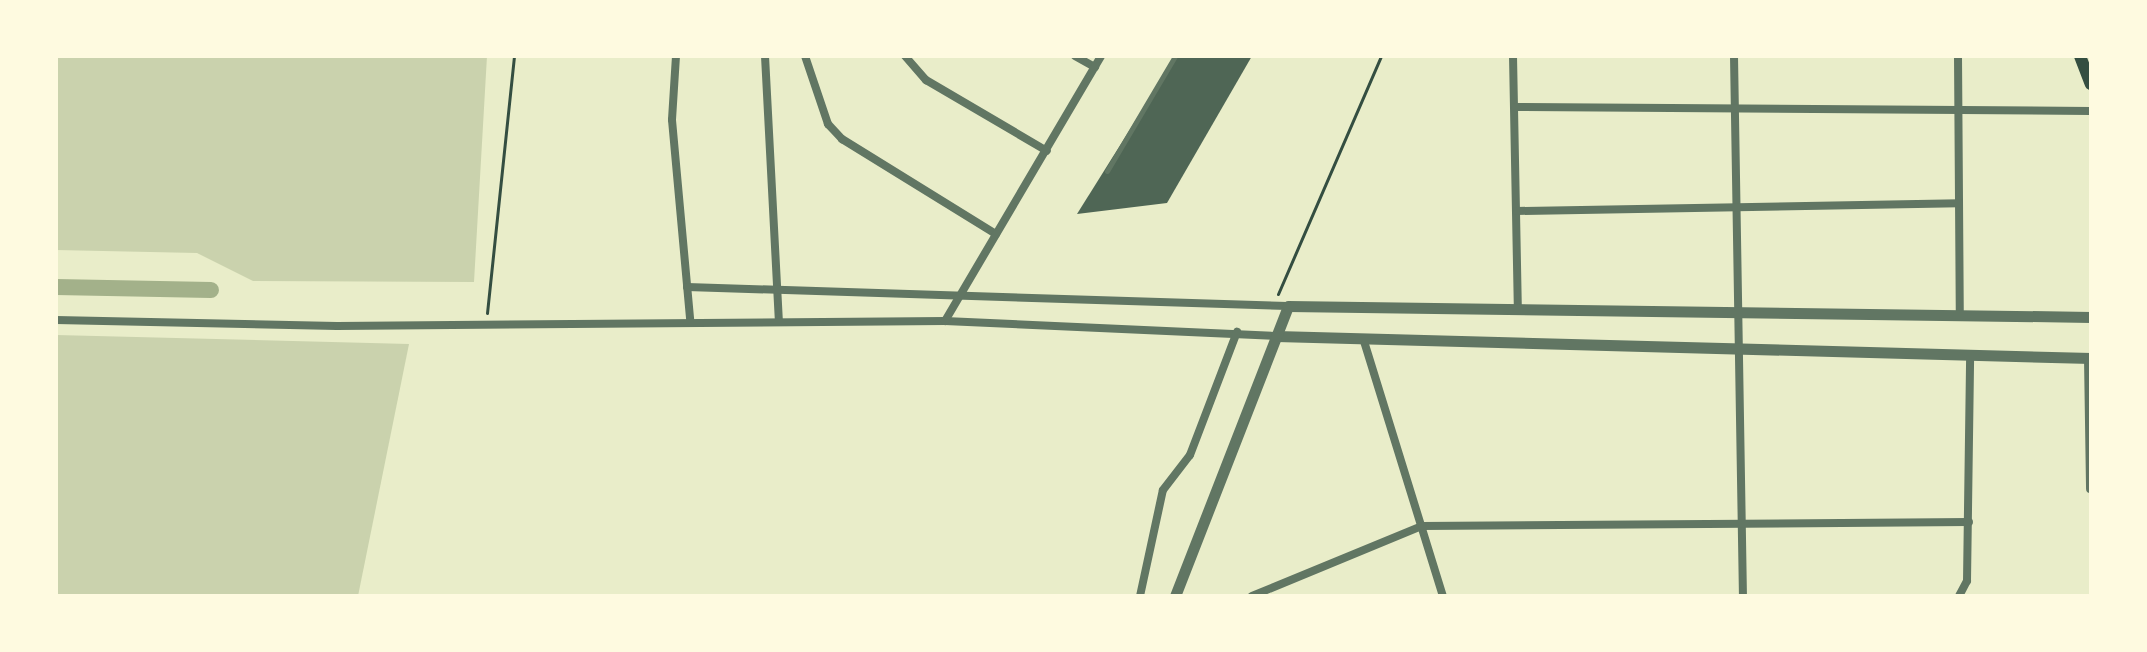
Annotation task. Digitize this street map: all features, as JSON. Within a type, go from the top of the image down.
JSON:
[{"type":"main road","points":[[2080,56],[2091,84]]},
{"type":"street","points":[[676,56],[672,120],[690,319]]},
{"type":"street","points":[[765,56],[779,320]]},
{"type":"street","points":[[805,56],[828,124],[842,139],[996,234]]},
{"type":"street","points":[[905,56],[926,80],[1047,151]]},
{"type":"street","points":[[1075,56],[1095,67]]},
{"type":"street","points":[[945,321],[1101,56]]},
{"type":"street","points":[[1513,56],[1518,308]]},
{"type":"street","points":[[1734,56],[1743,596]]},
{"type":"street","points":[[1958,56],[1960,316]]},
{"type":"street","points":[[1515,107],[2091,111]]},
{"type":"street","points":[[1517,211],[1959,203]]},
{"type":"street","points":[[687,287],[1288,306],[2091,317]]},
{"type":"street","points":[[1175,596],[1288,306]]},
{"type":"street","points":[[56,320],[486,325],[690,319],[945,321],[1276,336],[2089,358],[2090,489]]},
{"type":"street","points":[[1140,596],[1163,490],[1190,455],[1237,332]]},
{"type":"street","points":[[1363,338],[1443,596]]},
{"type":"street","points":[[1959,596],[1967,581],[1970,355]]},
{"type":"street","points":[[1252,596],[1422,526],[1742,521],[1969,522]]},
{"type":"lane","points":[[1107,171],[1175,56]]},
{"type":"path","points":[[486,325],[514,56]]},
{"type":"path","points":[[1273,305],[1381,56]]},
{"type":"green space","points":[[56,56],[487,56],[474,282],[253,281],[197,253],[56,250]]},
{"type":"green space","points":[[56,335],[409,344],[358,596],[56,596]]},
{"type":"building","points":[[1176,56],[1252,56],[1167,203],[1077,214]]},
{"type":"waterway","points":[[56,287],[211,290]]}]
